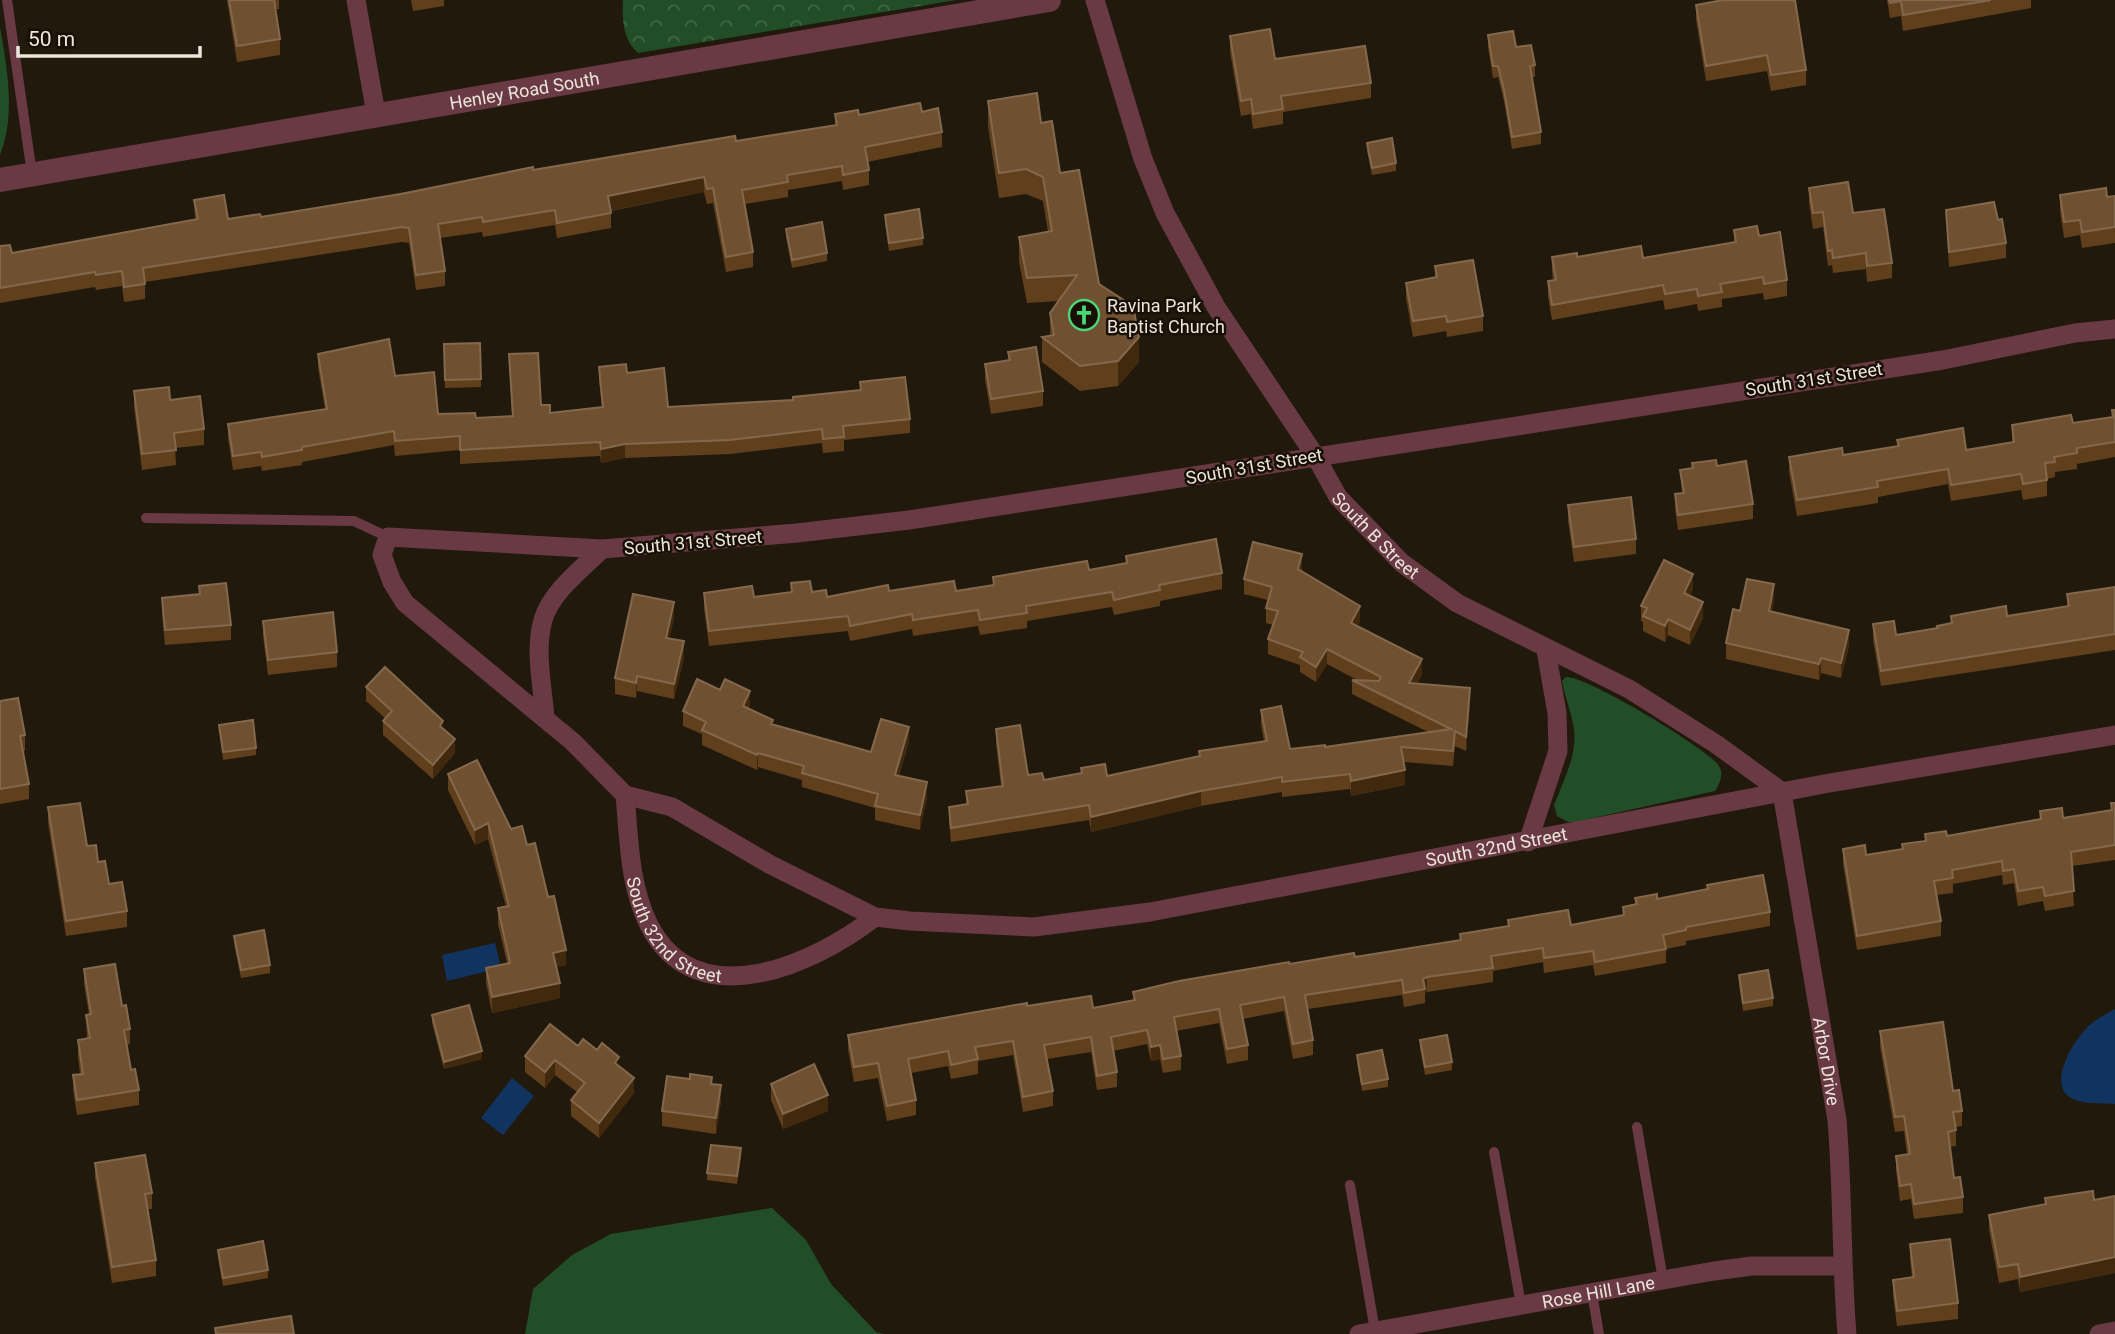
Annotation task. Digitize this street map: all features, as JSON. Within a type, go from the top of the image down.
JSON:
[{"type":"street","points":[[356,0],[376,114]]},
{"type":"street","name":"Henley Road South","points":[[0,180],[1049,0]]},
{"type":"street","name":"South B Street","points":[[1095,0],[1143,159],[1165,213],[1216,307],[1316,457],[1338,497],[1372,536],[1402,563],[1457,603],[1546,650],[1629,689],[1716,744],[1782,792]]},
{"type":"street","name":"South 31st Street","points":[[388,537],[602,549],[797,533],[909,520],[1943,360],[2075,333],[2115,329]]},
{"type":"street","name":"South 32nd Street","points":[[388,537],[383,546],[382,558],[405,603],[522,704],[545,719],[625,795],[672,807],[769,864],[875,917],[1034,927],[1084,922],[1199,905],[1782,792],[2115,735]]},
{"type":"street","points":[[545,719],[539,652],[543,619],[561,590],[602,549]]},
{"type":"street","points":[[1528,842],[1558,751],[1557,713],[1546,650]]},
{"type":"street","name":"Arbor Drive","points":[[1782,792],[1837,1120],[1842,1172],[1841,1266],[1847,1334]]},
{"type":"street","name":"South 32nd Street","points":[[625,795],[633,876],[643,912],[650,928],[683,963],[724,978],[767,971],[833,945],[875,917]]},
{"type":"street","name":"Rose Hill Lane","points":[[1367,1333],[1447,1326],[1521,1305],[1752,1266],[1841,1266]]},
{"type":"street","points":[[2099,1334],[2115,1331]]},
{"type":"lane","points":[[7,0],[32,174]]},
{"type":"lane","points":[[146,518],[354,521],[388,537]]},
{"type":"lane","points":[[1637,1127],[1663,1280]]},
{"type":"lane","points":[[1494,1152],[1521,1305]]},
{"type":"lane","points":[[1350,1185],[1367,1333]]},
{"type":"lane","points":[[1592,1293],[1599,1334]]},
{"type":"green space","points":[[623,0],[956,0],[638,53],[629,42],[624,29]]},
{"type":"green space","points":[[0,27],[9,107],[0,155]]},
{"type":"green space","points":[[1566,677],[1577,679],[1619,699],[1710,757],[1719,766],[1721,773],[1715,791],[1575,822],[1568,822],[1557,816],[1554,805],[1568,769],[1574,740],[1573,724],[1562,681]]},
{"type":"green space","points":[[772,1208],[806,1240],[831,1284],[876,1332],[884,1334],[525,1334],[533,1289],[572,1255],[611,1234]]},
{"type":"water","points":[[495,943],[501,968],[447,981],[442,955]]},
{"type":"water","points":[[2115,1009],[2115,1104],[2090,1103],[2072,1098],[2067,1095],[2061,1080],[2069,1053],[2087,1027]]},
{"type":"water","points":[[512,1078],[534,1096],[503,1135],[481,1118]]},
{"type":"building","points":[[229,0],[274,0],[280,39],[237,46]]},
{"type":"building","points":[[1723,0],[1795,0],[1806,70],[1771,75],[1767,55],[1706,66],[1696,5]]},
{"type":"building","points":[[1889,0],[1991,0],[1903,15],[1901,1],[1890,3]]},
{"type":"building","points":[[1270,29],[1275,59],[1365,46],[1371,83],[1281,96],[1283,109],[1253,114],[1251,99],[1241,101],[1230,36]]},
{"type":"building","points":[[1513,31],[1516,47],[1531,45],[1535,65],[1530,66],[1541,132],[1512,137],[1504,90],[1498,66],[1493,66],[1488,35]]},
{"type":"building","points":[[1037,93],[1041,123],[1052,121],[1060,173],[1079,170],[1099,284],[1133,306],[1139,337],[1118,361],[1080,366],[1042,337],[1054,335],[1050,313],[1077,275],[1027,278],[1019,237],[1052,231],[1043,177],[1026,169],[999,173],[988,101]]},
{"type":"building","points":[[920,103],[922,112],[938,108],[942,132],[865,147],[869,170],[843,175],[842,166],[787,175],[788,182],[742,190],[753,252],[726,257],[713,188],[707,189],[704,177],[608,196],[611,213],[557,223],[555,210],[483,222],[482,217],[438,224],[445,271],[416,275],[409,228],[402,227],[143,268],[145,284],[124,287],[122,271],[96,275],[95,272],[0,288],[0,246],[10,245],[12,253],[198,219],[194,200],[224,195],[228,219],[260,214],[261,217],[401,194],[533,167],[533,170],[735,136],[736,141],[837,125],[835,114],[858,110],[859,115]]},
{"type":"building","points":[[1392,138],[1396,163],[1372,168],[1367,143]]},
{"type":"building","points":[[1848,182],[1853,213],[1884,209],[1892,263],[1867,266],[1866,253],[1833,258],[1832,250],[1828,251],[1823,212],[1813,213],[1809,188]]},
{"type":"building","points":[[2106,188],[2107,197],[2115,196],[2115,227],[2082,232],[2080,220],[2064,222],[2060,195]]},
{"type":"building","points":[[1994,202],[1998,220],[2002,219],[2006,243],[1949,252],[1946,210]]},
{"type":"building","points":[[919,209],[923,238],[889,243],[885,215]]},
{"type":"building","points":[[822,222],[827,253],[792,260],[786,229]]},
{"type":"building","points":[[1757,226],[1759,236],[1780,232],[1787,280],[1764,284],[1763,277],[1720,284],[1722,292],[1698,296],[1697,289],[1665,294],[1663,285],[1552,305],[1548,281],[1556,280],[1552,257],[1577,253],[1577,257],[1641,246],[1643,258],[1736,242],[1734,230]]},
{"type":"building","points":[[1473,260],[1483,316],[1447,322],[1446,316],[1413,321],[1406,283],[1437,277],[1435,266]]},
{"type":"building","points":[[389,339],[395,376],[434,372],[438,414],[475,413],[476,418],[513,416],[509,354],[538,353],[541,405],[550,405],[550,413],[603,407],[599,367],[626,364],[627,373],[664,368],[668,407],[793,400],[793,397],[861,390],[860,382],[905,377],[910,419],[843,426],[844,437],[823,439],[822,429],[730,440],[625,444],[601,449],[600,442],[460,450],[460,436],[395,441],[394,431],[262,457],[261,452],[233,456],[228,424],[327,409],[318,354]]},
{"type":"building","points":[[480,343],[481,379],[445,380],[444,344]]},
{"type":"building","points":[[1036,347],[1043,391],[991,399],[985,364],[1010,360],[1008,352]]},
{"type":"building","points":[[169,387],[170,400],[200,396],[204,429],[174,433],[176,450],[142,454],[134,391]]},
{"type":"building","points":[[2112,410],[2115,410],[2115,442],[2077,448],[2077,453],[2054,457],[2055,462],[2045,463],[2047,480],[2023,484],[2021,474],[1951,485],[1948,469],[1877,481],[1878,487],[1797,500],[1789,457],[1842,448],[1843,455],[1899,446],[1897,440],[1963,428],[1966,450],[2014,442],[2012,425],[2071,415],[2073,423],[2113,417]]},
{"type":"building","points":[[1716,460],[1717,466],[1746,461],[1753,504],[1678,515],[1675,494],[1684,493],[1680,470],[1693,468],[1692,463]]},
{"type":"building","points":[[1631,497],[1636,539],[1574,547],[1568,505]]},
{"type":"building","points":[[1216,539],[1222,573],[1159,585],[1160,590],[1114,600],[1112,592],[1026,606],[1027,613],[980,620],[978,610],[913,620],[912,614],[850,626],[848,616],[709,631],[704,593],[752,586],[754,597],[792,592],[791,583],[810,581],[812,592],[826,590],[827,597],[888,585],[889,591],[954,581],[956,591],[994,585],[993,577],[1087,561],[1089,570],[1127,563],[1126,556]]},
{"type":"building","points":[[1253,542],[1302,554],[1298,569],[1360,606],[1351,623],[1422,659],[1409,683],[1470,688],[1466,737],[1455,731],[1453,751],[1401,747],[1405,770],[1351,781],[1350,774],[1282,782],[1282,777],[1201,791],[1091,817],[1089,805],[951,828],[949,807],[968,804],[966,791],[1003,786],[996,729],[1020,725],[1028,775],[1042,773],[1044,780],[1082,773],[1081,768],[1105,764],[1107,776],[1200,756],[1199,751],[1267,741],[1261,710],[1281,706],[1290,749],[1325,747],[1451,729],[1352,680],[1379,681],[1381,677],[1327,649],[1316,667],[1300,657],[1303,652],[1268,639],[1278,611],[1266,608],[1272,587],[1244,579]]},
{"type":"building","points":[[1664,560],[1693,574],[1684,593],[1703,602],[1690,630],[1668,619],[1665,626],[1643,616],[1647,608],[1641,606]]},
{"type":"building","points":[[1747,579],[1774,584],[1769,611],[1849,630],[1841,663],[1821,658],[1819,664],[1726,643],[1733,609],[1740,611]]},
{"type":"building","points":[[226,583],[231,625],[165,630],[162,598],[200,594],[199,586]]},
{"type":"building","points":[[2115,587],[2115,634],[1881,671],[1873,624],[1894,621],[1896,635],[1938,628],[1937,626],[1952,623],[1951,616],[2006,606],[2007,616],[2069,606],[2067,594]]},
{"type":"building","points":[[633,594],[674,602],[666,638],[684,641],[674,684],[637,676],[636,683],[615,678]]},
{"type":"building","points":[[333,612],[337,652],[268,660],[263,621]]},
{"type":"building","points":[[385,667],[443,721],[440,726],[455,739],[433,765],[383,721],[392,711],[366,687]]},
{"type":"building","points":[[697,679],[720,690],[725,679],[750,691],[743,706],[773,720],[771,724],[871,752],[881,719],[909,727],[895,775],[927,782],[920,815],[875,806],[878,794],[802,773],[804,766],[758,753],[757,755],[702,730],[706,722],[683,711]]},
{"type":"building","points":[[18,698],[25,735],[20,736],[29,784],[0,789],[0,701]]},
{"type":"building","points":[[253,720],[256,748],[223,752],[219,725]]},
{"type":"building","points":[[477,760],[511,829],[522,826],[527,845],[535,843],[548,897],[554,896],[566,950],[553,953],[560,983],[492,997],[486,968],[510,963],[498,908],[509,906],[488,823],[475,830],[448,774]]},
{"type":"building","points":[[80,803],[87,846],[96,845],[98,862],[105,861],[109,884],[122,882],[127,911],[66,921],[48,807]]},
{"type":"building","points":[[2111,803],[2115,803],[2115,845],[2071,852],[2074,891],[2045,896],[2043,887],[2018,891],[2014,869],[2003,871],[2002,861],[1952,870],[1953,878],[1934,881],[1941,921],[1857,936],[1843,849],[1865,845],[1866,855],[1903,849],[1902,844],[1926,841],[1925,834],[1946,831],[1947,836],[2041,819],[2040,811],[2062,808],[2063,818],[2112,810]]},
{"type":"building","points":[[1763,875],[1770,912],[1686,927],[1686,930],[1663,935],[1666,949],[1595,962],[1593,951],[1544,958],[1543,948],[1491,956],[1493,968],[1427,977],[1423,979],[1425,989],[1404,993],[1402,980],[1305,995],[1313,1040],[1293,1044],[1284,997],[1240,1005],[1248,1045],[1227,1049],[1219,1009],[1174,1017],[1181,1056],[1163,1059],[1160,1045],[1151,1047],[1147,1030],[1111,1037],[1117,1072],[1097,1076],[1091,1037],[1044,1045],[1053,1091],[1023,1097],[1013,1041],[975,1047],[978,1059],[951,1065],[948,1051],[908,1059],[916,1100],[887,1106],[878,1063],[854,1067],[848,1035],[1027,1003],[1027,1006],[1091,996],[1093,1008],[1135,1000],[1133,992],[1179,981],[1289,962],[1290,964],[1354,953],[1355,957],[1461,940],[1460,934],[1509,926],[1508,920],[1568,910],[1571,925],[1624,915],[1623,907],[1637,904],[1635,898],[1657,894],[1657,899],[1708,889],[1707,885]]},
{"type":"building","points":[[264,930],[270,965],[241,970],[234,936]]},
{"type":"building","points":[[115,964],[122,1006],[126,1005],[130,1029],[124,1030],[131,1070],[135,1069],[139,1090],[77,1100],[73,1075],[83,1074],[78,1040],[90,1038],[86,1015],[91,1014],[84,969]]},
{"type":"building","points":[[1768,970],[1773,998],[1743,1003],[1739,975]]},
{"type":"building","points":[[469,1005],[482,1051],[444,1062],[432,1015]]},
{"type":"building","points":[[1943,1022],[1953,1091],[1959,1090],[1962,1111],[1953,1112],[1956,1130],[1948,1132],[1954,1178],[1960,1177],[1963,1197],[1914,1204],[1911,1184],[1900,1186],[1896,1156],[1910,1154],[1904,1116],[1895,1117],[1880,1031]]},
{"type":"building","points":[[550,1024],[578,1046],[583,1039],[597,1050],[602,1043],[619,1057],[615,1063],[634,1078],[599,1123],[571,1100],[585,1083],[555,1060],[545,1072],[525,1056]]},
{"type":"building","points":[[1447,1035],[1452,1062],[1425,1067],[1420,1040]]},
{"type":"building","points":[[1382,1050],[1388,1079],[1362,1084],[1357,1055]]},
{"type":"building","points":[[814,1064],[828,1095],[783,1114],[771,1084]]},
{"type":"building","points":[[690,1074],[712,1077],[711,1084],[721,1085],[716,1118],[662,1111],[667,1076],[690,1079]]},
{"type":"building","points":[[711,1145],[741,1148],[737,1176],[707,1173]]},
{"type":"building","points":[[145,1155],[152,1193],[145,1194],[156,1260],[112,1267],[95,1163]]},
{"type":"building","points":[[2093,1191],[2094,1200],[2115,1196],[2115,1257],[2020,1277],[2018,1264],[1999,1267],[1989,1215],[2046,1204],[2045,1198]]},
{"type":"building","points":[[1950,1239],[1958,1303],[1897,1311],[1893,1280],[1914,1277],[1910,1244]]},
{"type":"building","points":[[263,1241],[268,1270],[223,1278],[218,1250]]},
{"type":"building","points":[[291,1316],[294,1334],[216,1334],[215,1328]]},
{"type":"place","name":"Ravina Park Baptist Church","points":[[1084,315]]}]
